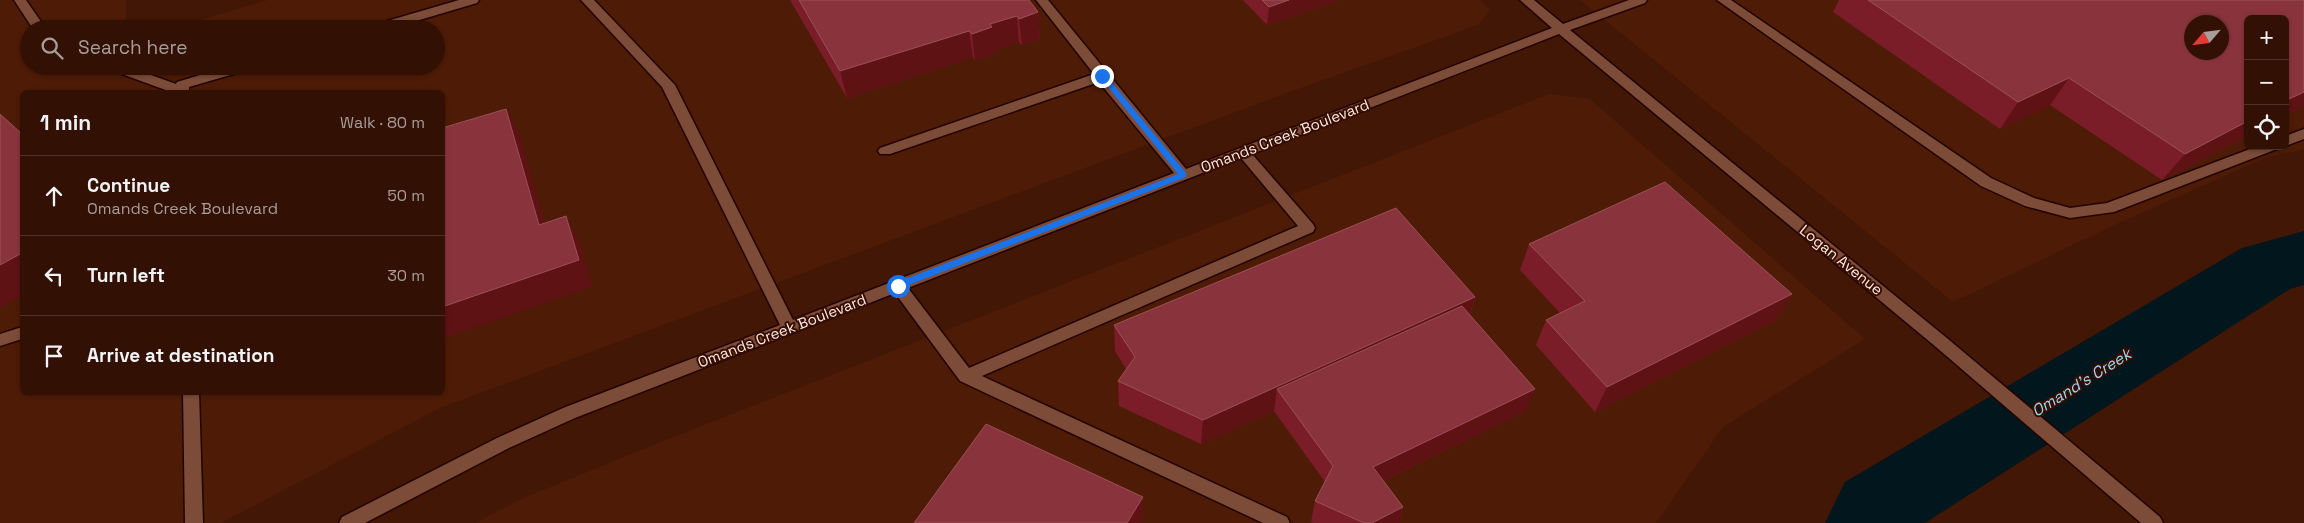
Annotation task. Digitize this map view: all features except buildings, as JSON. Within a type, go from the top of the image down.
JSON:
[{"type":"street","points":[[20,0],[34,20]]},
{"type":"street","points":[[405,20],[473,0]]},
{"type":"street","points":[[587,0],[668,85],[789,328]]},
{"type":"street","points":[[1042,0],[1184,175]]},
{"type":"street","name":"Logan Avenue","points":[[1526,0],[1942,343],[2154,523]]},
{"type":"street","name":"Omands Creek Boulevard","points":[[348,523],[504,443],[569,413],[1561,29],[1641,0]]},
{"type":"street","points":[[1723,0],[1986,182],[2030,202],[2070,213],[2109,208],[2261,150]]},
{"type":"street","points":[[137,75],[178,90]]},
{"type":"street","points":[[183,90],[182,85],[216,75]]},
{"type":"street","points":[[886,151],[1102,76]]},
{"type":"street","points":[[2289,140],[2304,134]]},
{"type":"street","points":[[966,376],[1308,228],[1243,152]]},
{"type":"street","points":[[898,286],[966,376],[1281,523]]},
{"type":"street","points":[[0,340],[20,334]]},
{"type":"street","points":[[191,395],[194,523]]},
{"type":"shaded area","points":[[0,0],[126,0],[126,20],[20,20],[20,75],[445,75],[445,20],[200,20],[267,0],[1480,0],[1490,9],[1478,25],[1287,93],[440,408],[221,523],[0,523]]},
{"type":"shaded area","points":[[1580,0],[2304,0],[2304,149],[2267,157],[2119,223],[1953,302]]},
{"type":"shaded area","points":[[1549,94],[1590,99],[1865,339],[1723,427],[1656,523],[475,523],[521,499],[653,445]]},
{"type":"waterway","name":"Omand's Creek","points":[[1868,523],[1875,509],[2268,267],[2304,258]]},
{"type":"route","points":[[898,286],[1184,175],[1102,76]]}]
